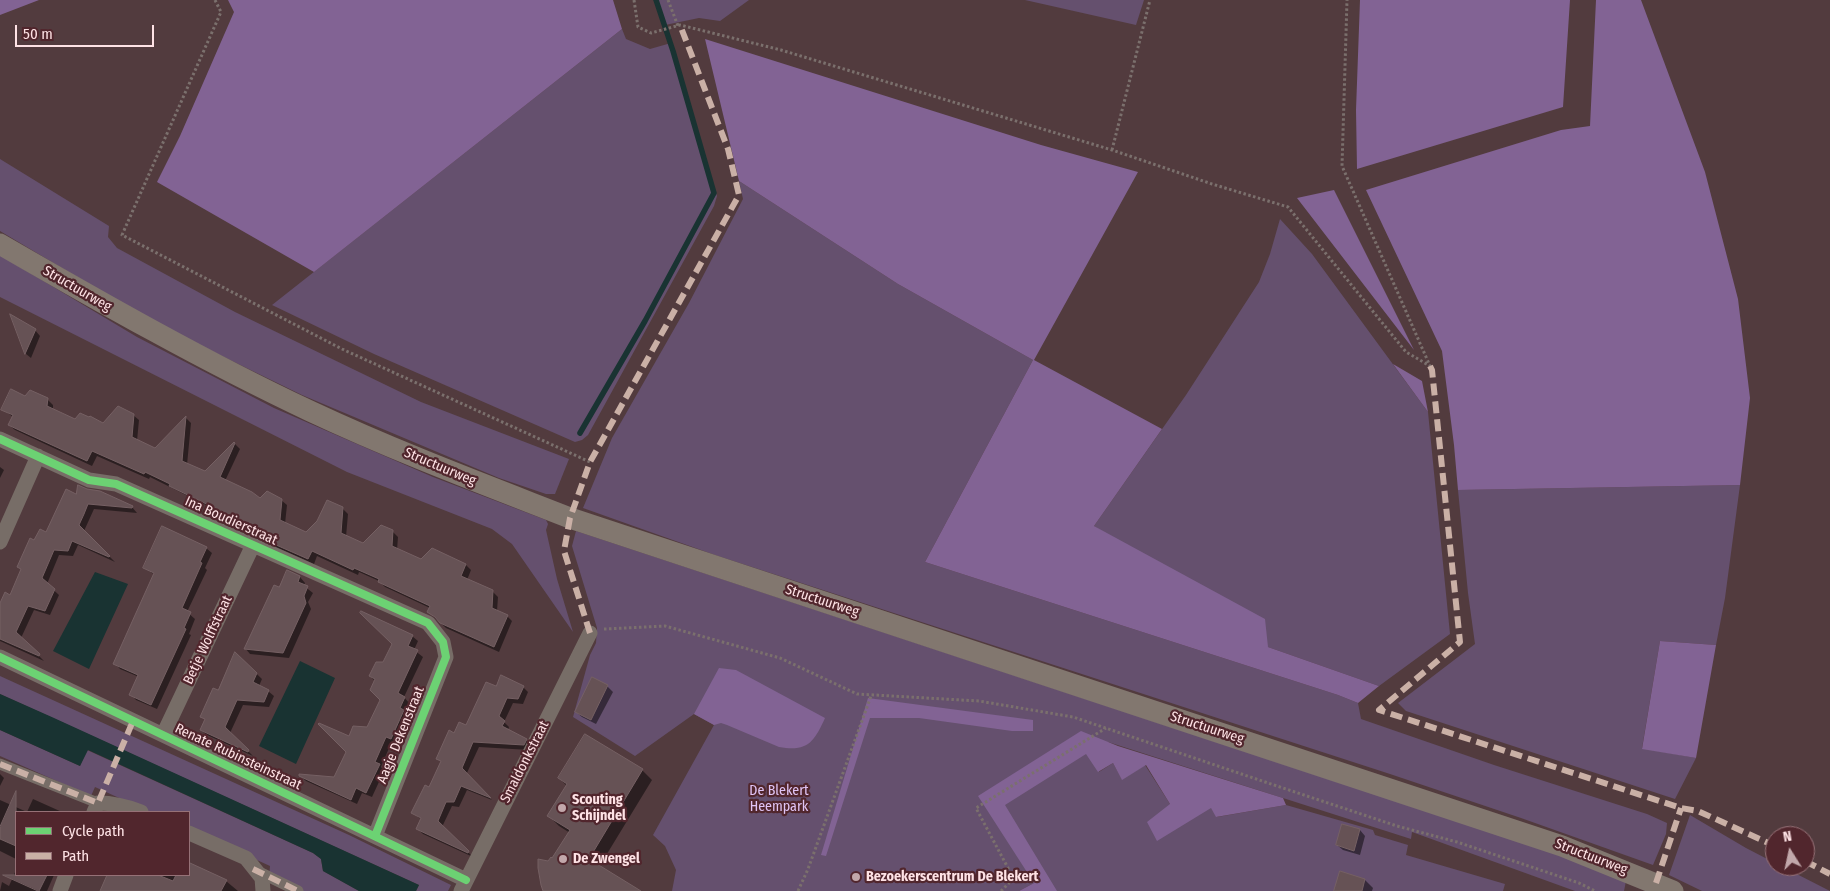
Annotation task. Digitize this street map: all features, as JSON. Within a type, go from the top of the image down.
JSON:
[{"type":"main road","name":"Structuurweg","points":[[0,244],[134,322],[310,412],[453,473],[570,518],[1562,846],[1673,891]]},
{"type":"street","name":"Ina Boudierstraat","points":[[0,439],[89,480],[116,484],[428,623],[443,642]]},
{"type":"street","points":[[0,542],[38,456]]},
{"type":"street","name":"Betje Wolffstraat","points":[[163,735],[253,545]]},
{"type":"street","name":"Smaldonkstraat","points":[[464,885],[590,633]]},
{"type":"street","name":"Aagje Dekenstraat","points":[[375,836],[446,658],[443,642]]},
{"type":"street","name":"Renate Rubinsteinstraat","points":[[0,657],[375,836],[464,885]]},
{"type":"street","points":[[0,764],[96,808],[124,805],[138,811]]},
{"type":"street","points":[[190,833],[246,858],[262,878],[263,891]]},
{"type":"street","points":[[254,869],[298,891]]},
{"type":"street","points":[[60,891],[66,876]]},
{"type":"path","points":[[215,0],[221,12],[122,235],[342,349],[590,462]]},
{"type":"path","points":[[634,0],[638,27],[651,33],[680,25],[782,50],[1112,150],[1212,184],[1288,207],[1406,352],[1430,366],[1342,166],[1347,0]]},
{"type":"path","points":[[668,0],[678,26]]},
{"type":"path","points":[[1112,150],[1150,0]]},
{"type":"path","points":[[590,633],[594,630],[665,626],[780,658],[857,694],[979,701],[1073,717],[1286,790],[1397,826],[1457,842],[1579,883],[1595,891]]},
{"type":"path","points":[[798,891],[808,869],[871,696]]},
{"type":"path","points":[[1001,891],[1009,883],[1008,868],[976,808],[1106,728]]},
{"type":"green space","points":[[657,0],[749,0],[720,21],[699,18],[665,25]]},
{"type":"green space","points":[[1025,0],[1144,0],[1136,25]]},
{"type":"green space","points":[[622,29],[626,39],[650,49],[671,43],[717,196],[714,206],[588,435],[582,440],[575,442],[374,354],[272,305]]},
{"type":"green space","points":[[0,159],[109,226],[108,237],[117,248],[235,312],[421,402],[569,459],[555,494],[546,494],[499,478],[302,395],[154,323],[0,231]]},
{"type":"green space","points":[[739,181],[898,284],[1033,360],[925,562],[1338,695],[1358,703],[1361,719],[1494,765],[1647,814],[1667,823],[1666,834],[1653,865],[1390,774],[715,555],[583,508],[612,438],[689,303],[743,199]]},
{"type":"green space","points":[[1280,219],[1312,254],[1428,412],[1450,634],[1379,686],[1268,647],[1094,526],[1186,395],[1259,282],[1270,254]]},
{"type":"green space","points":[[0,255],[137,337],[274,408],[433,477],[546,520],[548,524],[546,530],[557,579],[573,632],[512,544],[492,529],[347,472],[0,297]]},
{"type":"green space","points":[[1740,485],[1725,598],[1716,645],[1660,641],[1642,748],[1696,758],[1675,799],[1406,711],[1398,703],[1475,644],[1458,490]]},
{"type":"green space","name":"De Blekert Heempark","points":[[576,531],[1556,854],[1626,881],[1624,891],[1575,891],[1412,832],[1411,839],[1108,742],[1099,772],[1113,763],[1122,779],[1145,765],[1170,804],[1211,807],[1217,817],[1286,805],[1373,830],[1375,835],[1408,845],[1406,855],[1505,884],[1503,891],[1056,891],[1034,883],[1019,891],[672,891],[676,870],[665,846],[653,835],[714,725],[694,714],[635,756],[573,717],[590,655],[596,643],[597,628],[572,546]]},
{"type":"green space","points":[[0,676],[349,835],[451,885],[448,891],[416,891],[419,885],[0,694]]},
{"type":"green space","points":[[0,730],[80,766],[87,750],[313,853],[321,859],[323,871],[359,891],[298,891],[269,879],[270,866],[190,829],[190,811],[148,811],[95,787],[91,796],[0,756]]},
{"type":"green space","points":[[1690,815],[1765,858],[1765,876],[1801,876],[1830,891],[1702,891],[1669,875]]},
{"type":"shaded area","points":[[0,0],[39,0],[0,15]]},
{"type":"shaded area","points":[[228,0],[613,0],[622,29],[314,272],[157,182],[180,136],[234,12]]},
{"type":"shaded area","points":[[1360,0],[1570,0],[1563,107],[1357,169],[1356,110]]},
{"type":"shaded area","points":[[1596,0],[1641,0],[1705,172],[1738,299],[1750,398],[1740,485],[1458,490],[1442,351],[1366,190],[1561,130],[1590,126]]},
{"type":"shaded area","points":[[705,39],[1041,145],[1138,172],[1034,360],[1162,429],[1094,526],[1265,619],[1268,647],[1379,686],[1358,703],[925,562],[1033,360],[898,284],[739,181]]},
{"type":"shaded area","points":[[1334,190],[1414,350],[1297,198]]},
{"type":"shaded area","points":[[1393,364],[1422,381],[1428,412]]},
{"type":"shaded area","points":[[1660,641],[1716,645],[1696,758],[1642,749]]},
{"type":"shaded area","points":[[719,668],[736,670],[825,718],[813,739],[809,743],[797,748],[779,747],[727,725],[721,723],[714,725],[694,714]]},
{"type":"shaded area","points":[[868,698],[1033,720],[1033,731],[1012,731],[919,718],[870,718],[826,856],[821,855]]},
{"type":"shaded area","points":[[1081,731],[1118,746],[1283,798],[1286,805],[1216,817],[1211,808],[1157,841],[1147,822],[1170,804],[1146,765],[1122,780],[1113,763],[1098,772],[1086,754],[1005,805],[1057,891],[1019,891],[1034,883],[978,796]]},
{"type":"water","points":[[95,572],[128,584],[89,669],[53,651]]},
{"type":"water","points":[[300,661],[335,678],[296,764],[259,746]]},
{"type":"water","points":[[0,694],[419,885],[416,891],[359,891],[323,871],[321,859],[313,853],[88,750],[80,766],[0,730]]},
{"type":"building","points":[[10,314],[36,329],[25,354]]},
{"type":"building","points":[[11,389],[25,396],[30,390],[48,398],[47,406],[75,419],[80,413],[103,423],[118,406],[134,414],[132,437],[155,448],[186,416],[182,461],[205,471],[234,442],[220,477],[252,492],[260,498],[267,491],[282,499],[280,520],[306,532],[317,521],[327,500],[343,507],[341,533],[363,543],[381,525],[393,530],[392,546],[421,559],[432,548],[466,564],[461,576],[493,590],[492,608],[508,615],[494,647],[440,623],[427,612],[430,606],[378,582],[379,579],[354,568],[353,570],[312,551],[308,559],[217,519],[221,511],[145,472],[144,474],[92,451],[87,461],[8,425],[13,415],[1,410]]},
{"type":"building","points":[[78,485],[100,491],[133,506],[132,508],[88,504],[79,525],[109,557],[72,541],[68,551],[54,550],[42,578],[55,589],[45,611],[28,606],[16,632],[40,654],[39,656],[0,639],[0,603],[5,592],[10,595],[21,569],[17,567],[30,538],[34,540],[40,529],[46,532],[66,489],[76,494]]},
{"type":"building","points":[[162,526],[207,547],[182,608],[191,612],[184,628],[186,629],[151,705],[129,695],[138,675],[113,664],[154,573],[143,568]]},
{"type":"building","points":[[287,570],[300,576],[298,582],[308,586],[304,596],[306,603],[283,653],[244,649],[274,585],[279,587]]},
{"type":"building","points":[[361,611],[413,635],[408,646],[418,650],[398,693],[405,697],[400,708],[404,710],[391,739],[386,737],[375,762],[380,764],[366,793],[356,788],[351,800],[299,776],[299,774],[334,777],[346,752],[318,724],[349,736],[353,726],[367,727],[380,700],[370,690],[375,679],[369,676],[376,662],[383,662],[392,644],[360,613]]},
{"type":"building","points":[[235,652],[257,673],[253,682],[269,690],[264,702],[237,700],[225,727],[249,750],[248,752],[200,730],[205,719],[200,717],[213,688],[218,690]]},
{"type":"building","points":[[501,675],[524,686],[518,699],[507,698],[499,716],[505,721],[502,726],[527,739],[524,745],[473,742],[462,768],[491,798],[461,786],[454,802],[446,802],[438,821],[469,851],[468,853],[416,829],[421,818],[411,813],[425,785],[429,787],[441,761],[436,759],[449,730],[454,733],[459,722],[466,725],[486,682],[496,686]]},
{"type":"building","points":[[592,677],[608,685],[591,720],[575,712]]},
{"type":"building","points":[[585,734],[643,769],[589,859],[641,891],[543,891],[538,859],[548,861],[552,858],[570,830],[547,816],[567,784],[558,778]]},
{"type":"building","points":[[16,791],[15,846],[0,839],[0,827]]},
{"type":"building","points":[[1342,824],[1360,829],[1354,851],[1336,845]]},
{"type":"building","points":[[190,863],[227,880],[221,891],[100,891],[107,876],[160,876],[173,881],[176,876],[190,876]]},
{"type":"building","points":[[1340,871],[1365,879],[1362,891],[1334,891]]},
{"type":"building","points":[[3,875],[46,876],[39,891]]},
{"type":"waterway","points":[[580,433],[645,321],[714,193],[673,51],[656,0]]},
{"type":"marked path","points":[[590,633],[564,551],[570,518],[590,462],[739,195],[728,149],[680,25]]},
{"type":"marked path","points":[[1430,366],[1432,370],[1460,642],[1379,710],[1681,808],[1698,811],[1765,841]]},
{"type":"marked path","points":[[0,764],[98,803],[133,721]]},
{"type":"marked path","points":[[1656,883],[1681,808]]},
{"type":"marked path","points":[[1815,866],[1830,874]]},
{"type":"marked path","points":[[253,869],[298,891]]},
{"type":"cycle path","points":[[0,439],[89,480],[116,484],[428,623],[443,642],[446,657],[375,836]]},
{"type":"cycle path","points":[[0,657],[466,880]]},
{"type":"place","name":"Scouting Schijndel","points":[[562,808]]},
{"type":"place","name":"De Zwengel","points":[[563,859]]},
{"type":"place","name":"Bezoekerscentrum De Blekert","points":[[856,877]]}]
